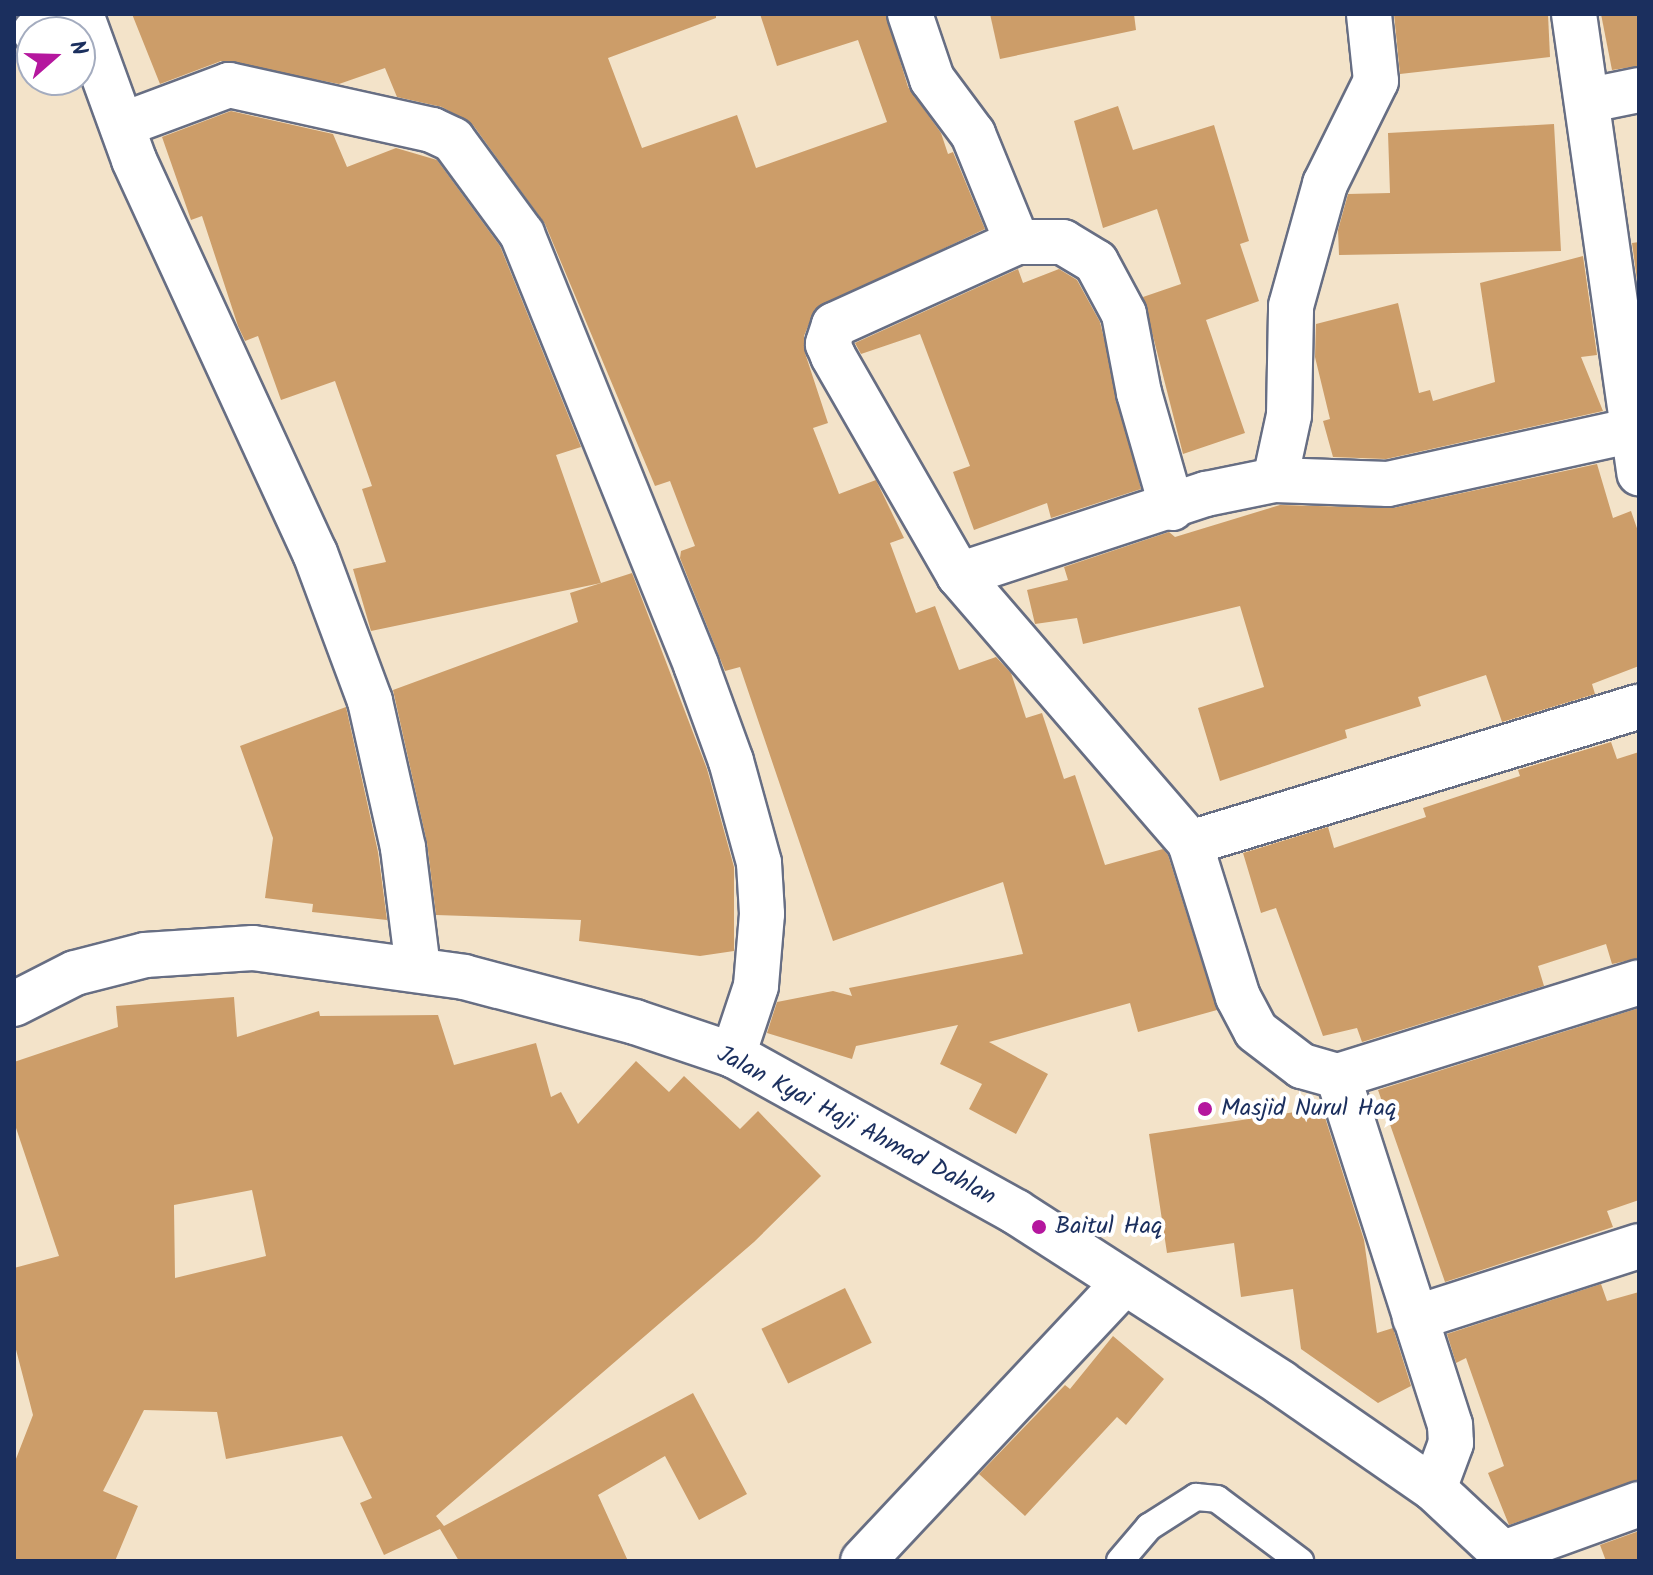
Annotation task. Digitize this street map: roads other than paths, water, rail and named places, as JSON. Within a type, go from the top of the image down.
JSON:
[{"type":"street","points":[[78,14],[122,125],[315,553],[370,701],[403,848],[418,969]]},
{"type":"street","points":[[910,14],[932,79],[973,134],[1017,242]]},
{"type":"street","points":[[1275,480],[1289,415],[1291,306],[1325,184],[1376,81],[1369,14]]},
{"type":"street","points":[[1574,14],[1590,100],[1630,431],[1639,473]]},
{"type":"street","points":[[122,125],[229,85],[432,130],[453,140],[522,234],[696,665],[731,761],[759,863],[762,914],[756,986],[733,1055]]},
{"type":"street","points":[[1590,100],[1639,90]]},
{"type":"street","points":[[1172,508],[1139,393],[1124,314],[1109,280],[1096,262],[1063,242],[1017,242],[846,316],[834,325],[828,344],[911,500],[959,575],[1190,843],[1238,997],[1256,1031],[1302,1066],[1338,1076],[1639,982]]},
{"type":"street","points":[[959,575],[1172,508],[1206,494],[1275,480],[1388,484],[1630,431]]},
{"type":"street","points":[[1190,843],[1639,707]]},
{"type":"street","name":"Jalan Kyai Haji Ahmad Dahlan","points":[[14,1004],[75,973],[145,955],[253,948],[418,969],[635,1022],[733,1055],[1016,1212],[1434,1489],[1507,1557]]},
{"type":"street","points":[[1338,1076],[1450,1425],[1451,1443],[1434,1489]]},
{"type":"street","points":[[1415,1318],[1639,1246]]},
{"type":"street","points":[[863,1561],[1124,1283]]},
{"type":"street","points":[[1507,1557],[1639,1504]]},
{"type":"lane","points":[[1120,1561],[1149,1527],[1196,1497],[1217,1499],[1300,1561]]},
{"type":"place","name":"Masjid Nurul Haq","points":[[1205,1109]]},
{"type":"place","name":"Baitul Haq","points":[[1039,1227]]}]
